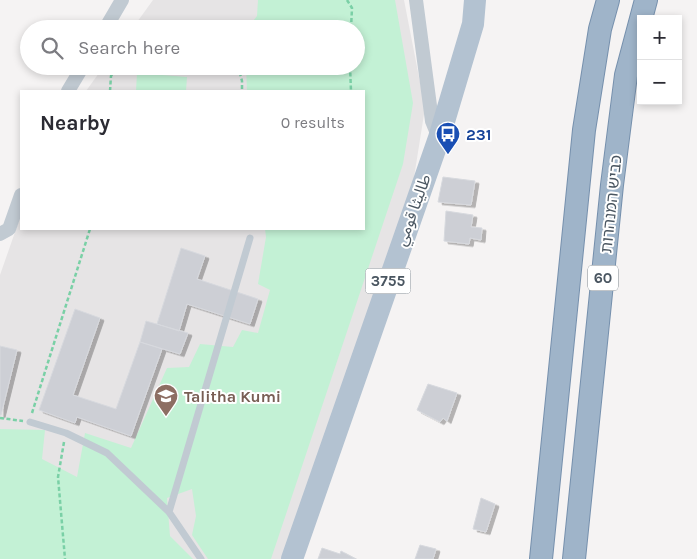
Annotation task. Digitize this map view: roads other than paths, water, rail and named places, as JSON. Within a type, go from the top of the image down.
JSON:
[{"type":"highway","name":"60","points":[[541,559],[576,201],[600,29],[608,0]]},
{"type":"highway","name":"כביש המנהרות","points":[[574,559],[613,175],[626,75],[645,1]]},
{"type":"main road","name":"طاليثا قومي","points":[[292,559],[439,138],[472,24],[474,0]]},
{"type":"street","points":[[111,20],[122,0]]},
{"type":"street","points":[[416,0],[432,121],[439,138]]},
{"type":"street","points":[[69,90],[78,75]]},
{"type":"street","points":[[0,234],[9,229],[20,198]]},
{"type":"lane","points":[[169,512],[250,238]]},
{"type":"lane","points":[[30,422],[66,433],[107,453],[169,512],[201,559]]},
{"type":"place","name":"231","points":[[448,155]]},
{"type":"place","name":"Talitha Kumi","points":[[166,417]]}]
